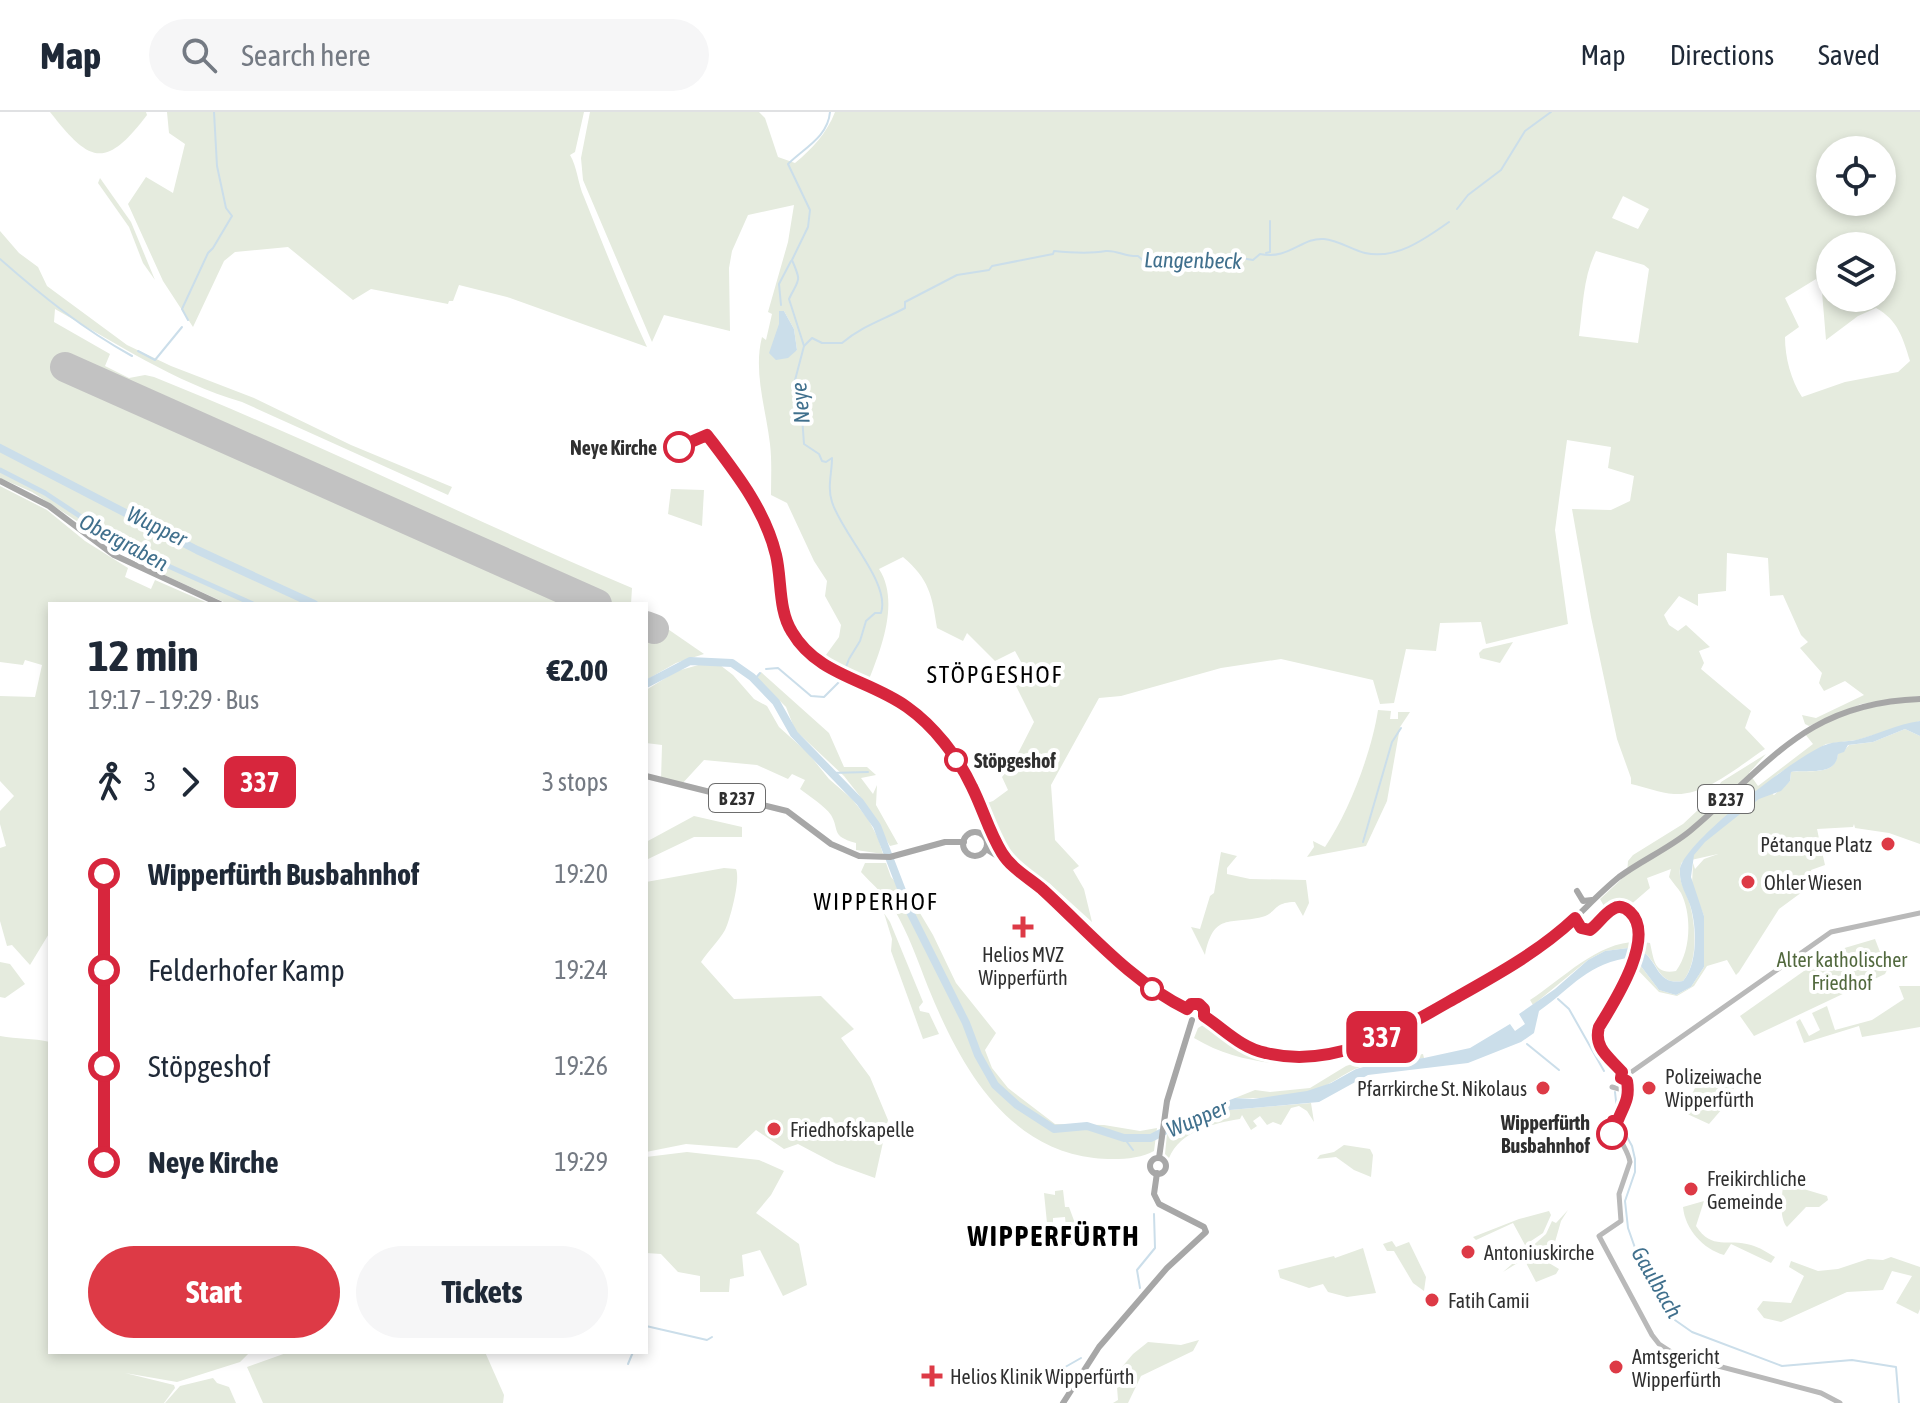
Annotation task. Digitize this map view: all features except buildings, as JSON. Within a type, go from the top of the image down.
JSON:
[{"type":"main road","points":[[0,481],[49,506],[114,555],[216,602]]},
{"type":"main road","name":"B 237","points":[[1204,1016],[1237,1041],[1263,1053],[1307,1056],[1352,1048],[1390,1034],[1547,942],[1626,873],[1676,843],[1779,750],[1810,728],[1868,705],[1920,699]]},
{"type":"main road","name":"B 237","points":[[648,776],[787,811],[840,849],[854,854],[883,858],[945,842],[964,842]]},
{"type":"main road","points":[[978,833],[986,840],[986,849],[980,855],[971,855],[964,849],[964,842],[969,834],[978,833]]},
{"type":"main road","points":[[986,849],[1008,862],[1041,889],[1151,988],[1187,1009]]},
{"type":"main road","points":[[1577,891],[1583,901],[1595,899]]},
{"type":"main road","points":[[1840,1403],[1821,1393],[1686,1359],[1665,1349],[1652,1335],[1599,1236],[1617,1226],[1621,1218],[1619,1194],[1630,1162],[1618,1135],[1617,1123],[1629,1097],[1627,1081],[1621,1079],[1621,1073],[1626,1070],[1630,1073],[1831,932],[1920,913]]},
{"type":"main road","points":[[1191,1004],[1199,1004],[1204,1009],[1204,1016],[1192,1020],[1187,1015],[1187,1009],[1191,1004]]},
{"type":"main road","points":[[1063,1403],[1099,1347],[1179,1255],[1204,1235],[1206,1229],[1162,1207],[1157,1201],[1154,1193],[1157,1173],[1152,1171],[1150,1165],[1159,1155],[1167,1101],[1192,1020]]},
{"type":"main road","points":[[1612,1087],[1623,1090],[1629,1097]]},
{"type":"main road","points":[[1194,1241],[1197,1224]]},
{"type":"green space","points":[[50,112],[146,112],[147,115],[120,145],[108,152],[98,153],[76,142]]},
{"type":"green space","points":[[167,112],[584,112],[575,152],[570,155],[599,235],[647,347],[507,297],[459,285],[453,301],[448,304],[371,289],[353,300],[288,247],[235,252],[224,261],[193,327],[163,281],[128,204],[146,177],[173,193],[185,144],[169,133]]},
{"type":"green space","points":[[590,112],[759,112],[765,118],[778,157],[795,163],[818,140],[835,112],[1920,112],[1920,696],[1861,704],[1809,726],[1805,724],[1802,715],[1816,718],[1864,695],[1845,681],[1824,691],[1819,683],[1822,673],[1800,648],[1808,642],[1801,635],[1783,595],[1770,596],[1768,558],[1727,553],[1726,591],[1698,594],[1698,606],[1679,596],[1664,615],[1669,625],[1678,631],[1686,625],[1710,647],[1699,651],[1704,663],[1701,669],[1751,711],[1745,728],[1765,749],[1698,790],[1674,794],[1631,784],[1617,739],[1572,509],[1611,510],[1630,501],[1634,476],[1608,468],[1611,447],[1567,440],[1555,530],[1568,624],[1486,644],[1481,622],[1440,623],[1436,651],[1406,649],[1394,703],[1380,704],[1373,680],[1281,659],[1221,668],[1121,696],[1099,698],[1051,785],[1055,840],[1079,866],[1073,870],[1084,889],[1092,922],[1049,883],[1044,885],[1005,850],[990,830],[981,805],[1008,790],[1002,777],[1012,765],[1034,722],[1014,682],[1026,671],[1015,651],[995,661],[967,633],[963,641],[937,628],[928,588],[919,573],[903,557],[879,569],[885,582],[888,610],[883,641],[868,682],[823,659],[839,637],[841,625],[825,596],[827,581],[814,561],[787,503],[771,495],[770,444],[759,364],[762,337],[766,340],[772,314],[768,312],[788,242],[794,205],[748,215],[732,251],[729,268],[730,331],[664,315],[652,342],[583,180],[581,158]],"holes":[[[1623,196],[1649,209],[1638,229],[1612,218]],[[1816,232],[1896,232],[1896,312],[1882,312],[1895,324],[1910,361],[1898,372],[1845,382],[1802,397],[1787,361],[1785,345],[1785,337],[1799,327],[1785,298],[1816,279]],[[1596,251],[1649,269],[1638,343],[1579,336],[1588,271]],[[784,311],[794,329],[797,350],[788,355],[779,324]]]},
{"type":"green space","points":[[100,178],[131,222],[155,280],[143,263],[129,227],[98,183]]},
{"type":"green space","points":[[0,231],[19,253],[38,267],[47,286],[127,345],[452,487],[448,495],[242,402],[193,384],[55,309],[54,322],[110,354],[105,366],[129,378],[154,377],[334,454],[632,588],[631,602],[224,602],[149,568],[32,492],[0,478]]},
{"type":"green space","points":[[1824,312],[1867,312],[1858,316],[1826,340]]},
{"type":"green space","points":[[0,486],[47,510],[85,541],[128,568],[125,577],[151,589],[155,580],[205,602],[48,602],[48,935],[30,965],[12,945],[7,946],[0,921],[0,848],[6,846],[0,811],[14,796],[0,781],[0,696],[35,697],[42,665],[25,660],[23,665],[0,662]]},
{"type":"green space","points":[[671,489],[704,490],[702,526],[668,514]]},
{"type":"green space","points":[[648,615],[704,654],[676,663],[648,679]]},
{"type":"green space","points":[[1513,642],[1500,663],[1480,658],[1479,653],[1483,649]]},
{"type":"green space","points":[[702,664],[720,665],[733,675],[754,699],[767,706],[779,727],[852,799],[868,819],[883,854],[856,850],[856,843],[842,838],[828,812],[800,789],[805,780],[792,774],[788,779],[757,765],[704,760],[681,785],[661,780],[662,745],[648,743],[648,689],[677,671]]},
{"type":"green space","points":[[761,672],[829,733],[844,767],[867,767],[876,775],[861,778],[873,794],[877,785],[876,805],[898,844],[890,846],[844,776],[795,730],[786,707],[757,678]]},
{"type":"green space","points":[[1920,701],[1920,721],[1857,740],[1826,744],[1778,774],[1762,788],[1768,791],[1785,777],[1786,781],[1771,793],[1774,795],[1790,781],[1791,772],[1826,769],[1836,761],[1838,753],[1849,745],[1873,742],[1905,729],[1920,736],[1920,844],[1889,833],[1855,828],[1854,824],[1853,827],[1817,829],[1820,843],[1829,841],[1831,849],[1822,852],[1825,865],[1811,870],[1813,884],[1779,909],[1736,975],[1727,960],[1707,966],[1694,986],[1677,996],[1659,992],[1632,964],[1634,957],[1659,990],[1676,995],[1691,987],[1704,967],[1704,916],[1692,885],[1693,863],[1695,869],[1704,859],[1718,854],[1682,862],[1680,879],[1694,924],[1693,955],[1683,981],[1665,978],[1647,955],[1636,947],[1605,951],[1588,960],[1533,1005],[1530,1000],[1572,969],[1601,951],[1617,945],[1650,943],[1656,965],[1663,971],[1676,971],[1685,953],[1688,922],[1685,902],[1669,877],[1671,869],[1647,878],[1650,888],[1628,907],[1613,905],[1593,924],[1587,925],[1586,922],[1604,906],[1600,899],[1627,874],[1628,861],[1633,855],[1683,824],[1714,795],[1721,782],[1766,754],[1749,773],[1758,786],[1813,744],[1805,734],[1819,726],[1860,710]]},
{"type":"green space","points":[[1378,710],[1391,711],[1390,719],[1398,719],[1398,712],[1410,712],[1400,727],[1387,801],[1366,846],[1307,857],[1314,847],[1313,841],[1325,847],[1343,817],[1365,762]]},
{"type":"green space","points":[[694,816],[742,827],[742,837],[694,837],[648,859],[648,841]]},
{"type":"green space","points":[[1221,852],[1237,856],[1227,868],[1227,874],[1250,879],[1306,880],[1309,903],[1303,916],[1295,902],[1288,902],[1262,917],[1218,926],[1205,955],[1191,927],[1200,929],[1210,896],[1214,893]]},
{"type":"green space","points":[[865,863],[886,863],[891,877],[914,903],[956,983],[996,1033],[985,1050],[992,1068],[1008,1088],[1055,1124],[1104,1125],[1140,1131],[1157,1128],[1154,1151],[1133,1158],[1116,1159],[1062,1151],[1034,1137],[1010,1119],[970,1072],[954,1044],[899,918],[887,899],[861,872]]},
{"type":"green space","points":[[724,868],[736,869],[736,891],[725,930],[701,962],[734,999],[821,996],[854,1029],[841,1038],[870,1077],[888,1120],[875,1178],[836,1164],[798,1144],[784,1149],[756,1130],[737,1148],[686,1144],[648,1152],[648,882]]},
{"type":"green space","points":[[884,913],[923,1002],[920,1011],[929,1013],[939,1034],[923,1039],[891,951],[892,939]]},
{"type":"green space","name":"Alter katholischer Friedhof","points":[[1875,939],[1887,970],[1885,974],[1754,1036],[1740,1016],[1831,952]]},
{"type":"green space","points":[[0,962],[10,964],[25,984],[5,998],[0,997]]},
{"type":"green space","points":[[1899,986],[1920,986],[1920,1027],[1862,1037],[1859,1026],[1804,1043],[1796,1022],[1800,1019],[1809,1036],[1820,1030],[1812,1013],[1827,1006],[1835,1030],[1872,1020],[1904,999]]},
{"type":"green space","points":[[1203,1025],[1260,1057],[1300,1062],[1303,1066],[1260,1061],[1220,1051],[1194,1038],[1198,1028]]},
{"type":"green space","points":[[0,1036],[48,1042],[48,1354],[248,1354],[240,1362],[177,1382],[125,1373],[174,1385],[164,1403],[0,1403]]},
{"type":"green space","points":[[1410,1039],[1417,1055],[1423,1054],[1424,1058],[1363,1066],[1322,1087],[1301,1093],[1268,1098],[1235,1098],[1255,1090],[1270,1092],[1310,1088],[1346,1066]]},
{"type":"green space","points":[[1745,1069],[1722,1109],[1709,1124],[1683,1112],[1695,1088],[1719,1086]]},
{"type":"green space","points":[[1311,1103],[1314,1122],[1307,1111],[1299,1106],[1291,1108],[1281,1125],[1273,1122],[1267,1125],[1260,1116],[1253,1121],[1257,1126],[1251,1130],[1242,1115],[1240,1119],[1219,1123],[1189,1135],[1169,1158],[1165,1154],[1167,1134],[1203,1118],[1230,1110]]},
{"type":"green space","points":[[1344,1145],[1370,1149],[1373,1155],[1371,1177],[1336,1157],[1317,1159]]},
{"type":"green space","points":[[687,1152],[759,1160],[784,1171],[771,1195],[756,1213],[799,1244],[807,1285],[783,1296],[760,1250],[742,1255],[744,1276],[730,1279],[729,1292],[700,1292],[700,1276],[678,1272],[661,1254],[648,1253],[648,1157]]},
{"type":"green space","points":[[1783,1185],[1827,1196],[1828,1200],[1819,1207],[1806,1207],[1787,1227],[1782,1207]]},
{"type":"green space","points":[[1063,1190],[1065,1207],[1069,1207],[1076,1226],[1066,1227],[1065,1217],[1053,1218],[1053,1232],[1065,1231],[1068,1237],[1073,1238],[1074,1244],[1071,1245],[1069,1238],[1060,1240],[1061,1249],[1039,1242],[1039,1239],[1047,1238],[1048,1233],[1044,1193],[1055,1195],[1055,1191]]},
{"type":"green space","points":[[1704,1201],[1696,1226],[1702,1234],[1714,1241],[1757,1247],[1775,1257],[1771,1263],[1731,1244],[1724,1255],[1702,1243],[1687,1223],[1683,1207]]},
{"type":"green space","points":[[1568,1210],[1561,1221],[1549,1263],[1559,1269],[1556,1274],[1536,1282],[1524,1259],[1503,1272],[1546,1234],[1552,1221],[1556,1223]]},
{"type":"green space","points":[[1549,1211],[1551,1215],[1543,1233],[1525,1245],[1513,1223],[1476,1240],[1473,1237],[1519,1219]]},
{"type":"green space","points":[[1392,1241],[1396,1247],[1409,1242],[1426,1277],[1424,1291],[1413,1283],[1394,1251],[1387,1251],[1383,1244]]},
{"type":"green space","points":[[1363,1248],[1376,1293],[1347,1297],[1328,1292],[1323,1284],[1309,1288],[1280,1278],[1278,1270],[1335,1258]]},
{"type":"green space","points":[[1891,1257],[1920,1267],[1918,1314],[1896,1303],[1912,1276],[1892,1271],[1883,1290],[1847,1292],[1781,1322],[1764,1318],[1757,1309],[1763,1301],[1791,1303],[1804,1276],[1789,1267],[1791,1261],[1818,1271]]},
{"type":"green space","points":[[1199,1340],[1193,1351],[1141,1376],[1128,1403],[1113,1403],[1118,1400],[1116,1374],[1148,1342],[1181,1345]]},
{"type":"green space","points":[[283,1354],[486,1354],[504,1395],[503,1403],[263,1403],[247,1367]]},
{"type":"green space","points":[[213,1378],[229,1387],[236,1403],[165,1403],[180,1386]]},
{"type":"water","points":[[779,311],[784,311],[794,329],[797,350],[788,358],[776,360],[769,353],[779,324]]},
{"type":"water","points":[[1920,721],[1920,736],[1905,729],[1873,742],[1848,745],[1827,769],[1791,772],[1790,781],[1781,791],[1759,799],[1705,842],[1694,855],[1691,877],[1704,916],[1704,967],[1691,987],[1676,995],[1659,990],[1634,957],[1618,960],[1592,970],[1539,1011],[1534,1033],[1521,1042],[1468,1063],[1368,1075],[1319,1102],[1230,1110],[1167,1134],[1169,1123],[1235,1098],[1253,1099],[1307,1091],[1331,1083],[1356,1069],[1385,1061],[1424,1058],[1470,1048],[1510,1024],[1515,1031],[1525,1024],[1519,1014],[1555,989],[1588,960],[1605,951],[1636,947],[1647,955],[1665,978],[1683,981],[1694,955],[1695,934],[1680,870],[1699,841],[1743,801],[1811,752],[1829,744],[1856,740]]},
{"type":"waterway","points":[[188,320],[182,309],[208,253],[232,216],[226,208],[217,166],[214,112]]},
{"type":"waterway","name":"Neye","points":[[766,669],[778,668],[811,696],[824,697],[841,680],[866,621],[875,613],[881,613],[882,601],[873,573],[832,502],[832,458],[822,461],[819,454],[804,444],[802,416],[794,384],[804,346],[789,299],[798,280],[792,260],[808,227],[810,210],[788,164],[820,135],[830,112]]},
{"type":"waterway","name":"Langenbeck","points":[[1457,209],[1468,195],[1501,170],[1525,131],[1551,112]]},
{"type":"waterway","points":[[1266,253],[1270,252],[1270,221]]},
{"type":"waterway","name":"Langenbeck","points":[[804,346],[812,338],[822,343],[842,343],[905,308],[905,302],[957,275],[989,270],[992,266],[1053,254],[1054,251],[1110,251],[1138,256],[1146,263],[1166,257],[1184,263],[1241,258],[1253,260],[1260,254],[1279,254],[1309,241],[1324,239],[1360,252],[1388,254],[1410,246],[1449,222]]},
{"type":"waterway","points":[[0,259],[63,311],[132,356]]},
{"type":"waterway","points":[[781,305],[779,284],[791,261]]},
{"type":"waterway","points":[[138,351],[155,360],[182,327]]},
{"type":"waterway","name":"Wupper","points":[[0,448],[197,550],[310,602]]},
{"type":"waterway","name":"Obergraben","points":[[0,470],[45,493],[128,548],[249,602]]},
{"type":"waterway","name":"Wupper","points":[[648,683],[690,661],[732,663],[752,677],[776,702],[794,734],[860,802],[877,826],[911,914],[966,1023],[978,1055],[995,1085],[1017,1105],[1054,1129],[1087,1126],[1124,1138],[1151,1138],[1176,1125]]},
{"type":"waterway","name":"Neye","points":[[754,680],[760,673]]},
{"type":"waterway","points":[[1363,842],[1392,742],[1401,728]]},
{"type":"waterway","points":[[830,773],[868,772]]},
{"type":"waterway","name":"Gaulbach","points":[[1558,999],[1569,1009],[1604,1071]]},
{"type":"waterway","points":[[1527,1044],[1559,1070]]},
{"type":"waterway","name":"Gaulbach","points":[[1615,1092],[1617,1110]]},
{"type":"waterway","name":"Gaulbach","points":[[1622,1128],[1635,1159],[1635,1172],[1625,1201],[1628,1228],[1640,1262],[1672,1318],[1692,1332],[1782,1366],[1852,1360],[1896,1367],[1899,1403]]},
{"type":"waterway","points":[[1124,1138],[1133,1150]]},
{"type":"waterway","points":[[1140,1288],[1137,1270],[1155,1248],[1154,1214]]},
{"type":"waterway","points":[[648,1326],[707,1340],[712,1337]]},
{"type":"waterway","points":[[628,1364],[632,1354]]},
{"type":"waterway","points":[[1048,1380],[1081,1358]]},
{"type":"runway","points":[[65,367],[593,602]]},
{"type":"runway","points":[[648,627],[654,629]]},
{"type":"bus line","name":"337","points":[[679,447],[707,435],[743,482],[775,553],[789,629],[814,660],[907,707],[951,752],[972,786],[981,813],[1008,862],[1151,988],[1187,1009],[1191,1004],[1199,1004],[1204,1009],[1204,1016],[1250,1048],[1282,1056],[1307,1056],[1369,1043],[1509,967],[1547,942],[1575,918],[1581,928],[1590,930],[1612,909],[1627,909],[1637,926],[1632,964],[1597,1032],[1597,1043],[1622,1072],[1621,1078],[1627,1081],[1629,1092],[1627,1104],[1618,1120],[1613,1121],[1612,1134]]},
{"type":"place","name":"Neye Kirche","points":[[679,447]]},
{"type":"place","name":"Stöpgeshof","points":[[956,760]]},
{"type":"place","name":"Pétanque Platz","points":[[1888,844]]},
{"type":"place","name":"Ohler Wiesen","points":[[1748,882]]},
{"type":"place","name":"Helios MVZ Wipperfürth","points":[[1023,927]]},
{"type":"place","name":"Pfarrkirche St. Nikolaus","points":[[1543,1088]]},
{"type":"place","name":"Polizeiwache Wipperfürth","points":[[1649,1088]]},
{"type":"place","name":"Friedhofskapelle","points":[[774,1129]]},
{"type":"place","name":"Wipperfürth Busbahnhof","points":[[1612,1134]]},
{"type":"place","name":"Freikirchliche Gemeinde","points":[[1691,1189]]},
{"type":"place","name":"Antoniuskirche","points":[[1468,1252]]},
{"type":"place","name":"Fatih Camii","points":[[1432,1300]]},
{"type":"place","name":"Amtsgericht Wipperfürth","points":[[1616,1367]]},
{"type":"place","name":"Helios Klinik Wipperfürth","points":[[932,1376]]},
{"type":"district","name":"STÖPGESHOF","points":[[995,674]]},
{"type":"district","name":"WIPPERHOF","points":[[876,901]]},
{"type":"district","name":"WIPPERFÜRTH","points":[[1054,1236]]}]
